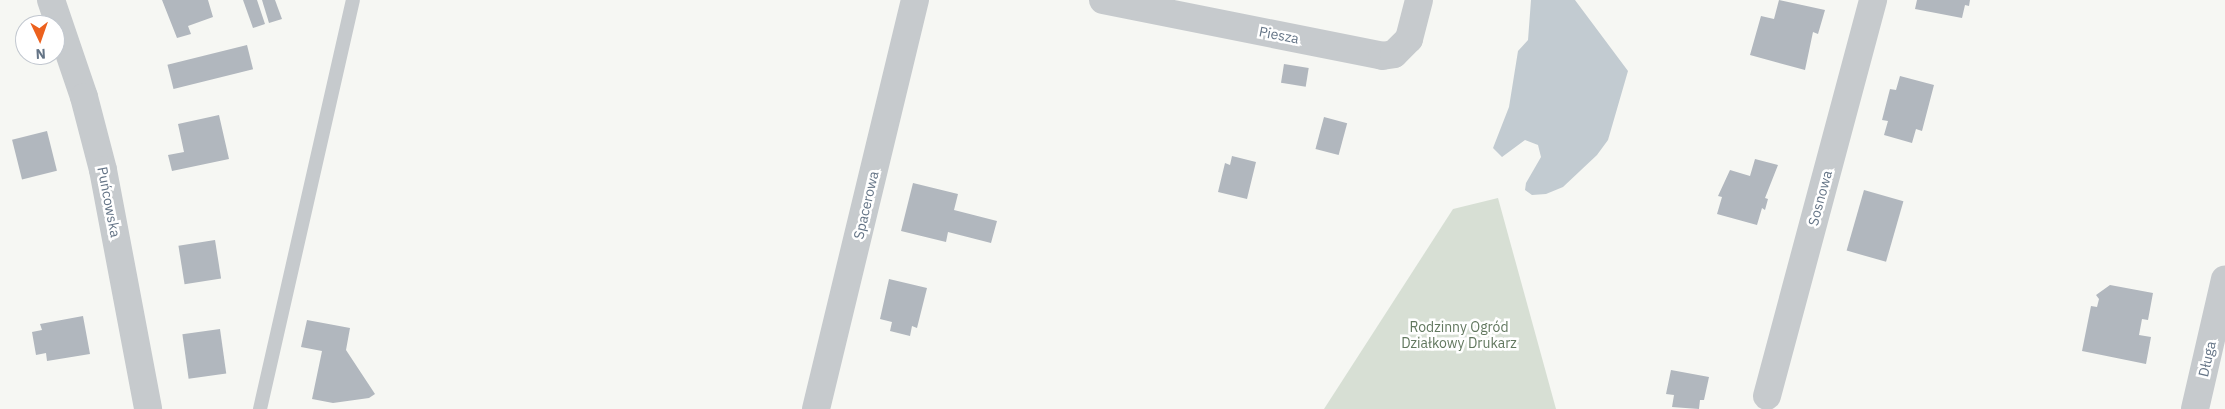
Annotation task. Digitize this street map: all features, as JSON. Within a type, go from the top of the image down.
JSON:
[{"type":"street","name":"Puńcowska","points":[[51,0],[84,97],[103,170],[148,409]]},
{"type":"street","name":"Spacerowa","points":[[816,409],[914,0]]},
{"type":"street","name":"Piesza","points":[[1103,0],[1382,56],[1394,54],[1409,39],[1419,0]]},
{"type":"street","name":"Sosnowa","points":[[1767,396],[1873,0]]},
{"type":"street","name":"Długa","points":[[2195,409],[2225,279]]},
{"type":"lane","points":[[260,409],[352,0]]},
{"type":"green space","name":"Rodzinny Ogród Działkowy Drukarz","points":[[1498,198],[1556,409],[1324,409],[1453,209]]},
{"type":"shaded area","points":[[1531,0],[1575,0],[1628,71],[1608,140],[1597,155],[1563,187],[1546,194],[1532,195],[1525,190],[1526,183],[1541,157],[1538,145],[1525,140],[1502,157],[1493,148],[1509,107],[1518,51],[1528,40]]},
{"type":"building","points":[[162,0],[208,0],[213,17],[188,26],[191,34],[177,38]]},
{"type":"building","points":[[243,0],[257,0],[265,24],[253,28]]},
{"type":"building","points":[[262,0],[275,0],[282,19],[269,23]]},
{"type":"building","points":[[1779,0],[1825,10],[1818,34],[1813,32],[1805,70],[1750,55],[1761,16],[1774,19]]},
{"type":"building","points":[[1917,0],[1970,0],[1969,6],[1965,5],[1962,18],[1915,9]]},
{"type":"building","points":[[247,45],[253,69],[173,89],[167,65]]},
{"type":"building","points":[[1284,64],[1309,68],[1306,87],[1281,83]]},
{"type":"building","points":[[1900,76],[1934,85],[1922,131],[1916,129],[1912,143],[1884,135],[1888,121],[1882,120],[1890,89],[1896,90]]},
{"type":"building","points":[[219,115],[229,159],[172,171],[168,155],[184,152],[178,124]]},
{"type":"building","points":[[1324,117],[1347,123],[1339,155],[1315,149]]},
{"type":"building","points":[[47,131],[57,171],[22,179],[12,140]]},
{"type":"building","points":[[1232,156],[1256,162],[1247,199],[1218,192],[1225,163],[1230,165]]},
{"type":"building","points":[[1755,159],[1778,165],[1765,198],[1768,199],[1765,210],[1762,208],[1757,225],[1717,214],[1722,197],[1718,196],[1730,170],[1750,176]]},
{"type":"building","points":[[913,183],[958,194],[954,210],[997,221],[991,243],[948,232],[946,242],[901,231]]},
{"type":"building","points":[[1864,190],[1903,201],[1886,262],[1847,251]]},
{"type":"building","points":[[215,240],[221,279],[185,284],[178,246]]},
{"type":"building","points":[[889,279],[927,288],[917,328],[912,326],[910,336],[890,331],[892,322],[880,319]]},
{"type":"building","points":[[2110,285],[2153,293],[2148,320],[2142,319],[2139,335],[2151,337],[2146,364],[2082,351],[2091,306],[2097,307],[2099,299],[2096,295]]},
{"type":"building","points":[[83,316],[90,354],[47,361],[46,353],[36,355],[32,332],[42,330],[40,324]]},
{"type":"building","points":[[307,320],[350,328],[346,350],[375,394],[369,398],[333,403],[312,399],[322,351],[301,347]]},
{"type":"building","points":[[220,329],[226,374],[189,379],[182,334]]},
{"type":"building","points":[[1671,370],[1709,377],[1704,400],[1700,400],[1699,409],[1672,407],[1674,395],[1666,394]]}]
